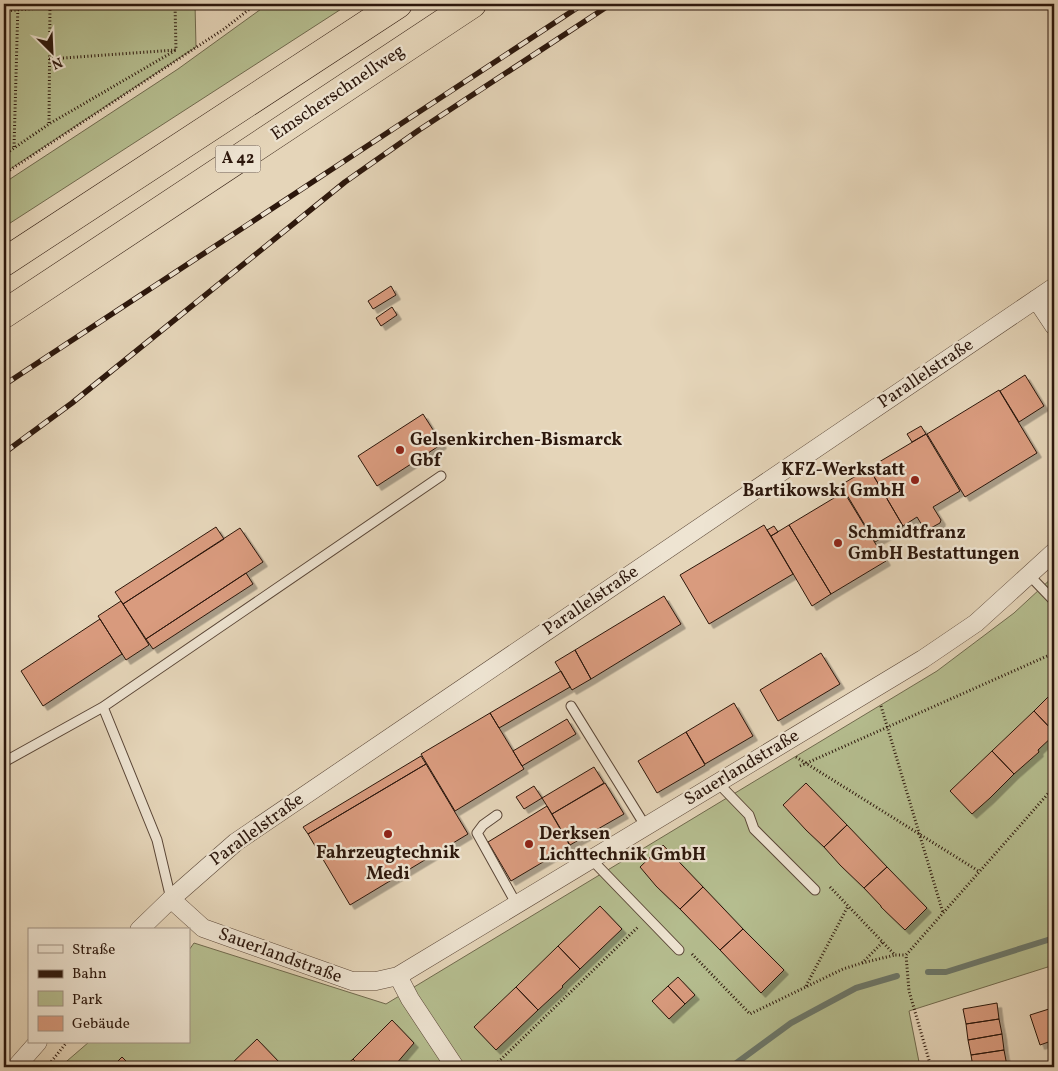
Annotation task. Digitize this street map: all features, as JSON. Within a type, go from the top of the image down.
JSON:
[{"type":"highway","name":"A 42","points":[[4,262],[398,4]]},
{"type":"highway","name":"Emscherschnellweg","points":[[4,314],[472,4]]},
{"type":"street","name":"Parallelstraße","points":[[141,928],[236,842],[1054,287]]},
{"type":"street","points":[[1036,299],[1054,326]]},
{"type":"street","name":"Sauerlandstraße","points":[[171,899],[203,928],[352,981],[376,981],[398,976],[923,659],[976,623],[1030,576],[1054,552]]},
{"type":"street","points":[[398,976],[410,999],[455,1067]]},
{"type":"street","points":[[16,1067],[36,1044]]},
{"type":"lane","points":[[4,762],[103,707],[441,476]]},
{"type":"lane","points":[[1030,576],[1054,601]]},
{"type":"lane","points":[[571,706],[646,827]]},
{"type":"lane","points":[[103,707],[157,840],[171,899]]},
{"type":"lane","points":[[718,783],[749,815],[754,829],[815,890]]},
{"type":"lane","points":[[498,815],[483,825],[477,833],[517,905]]},
{"type":"lane","points":[[591,860],[679,950]]},
{"type":"path","points":[[14,148],[18,4]]},
{"type":"path","points":[[4,11],[50,5],[89,4]]},
{"type":"path","points":[[174,4],[176,50]]},
{"type":"path","points":[[4,174],[224,29],[256,4]]},
{"type":"path","points":[[49,124],[50,5]]},
{"type":"path","points":[[49,59],[176,50]]},
{"type":"path","points":[[4,155],[49,124],[176,50]]},
{"type":"path","points":[[800,766],[1054,653]]},
{"type":"path","points":[[872,690],[879,701],[943,913]]},
{"type":"path","points":[[785,742],[792,754],[980,872]]},
{"type":"path","points":[[931,1067],[909,991],[906,955],[1054,787]]},
{"type":"path","points":[[815,890],[827,884],[895,954]]},
{"type":"path","points":[[805,987],[848,906]]},
{"type":"path","points":[[493,1067],[648,917]]},
{"type":"path","points":[[862,963],[883,942]]},
{"type":"path","points":[[679,950],[684,945],[750,1014],[843,969],[895,954],[906,955]]},
{"type":"path","points":[[47,1067],[65,1044]]},
{"type":"green space","points":[[4,4],[195,4],[196,47],[4,173]]},
{"type":"green space","points":[[268,4],[349,4],[4,227],[4,183],[178,69]]},
{"type":"green space","points":[[1054,576],[1054,965],[909,1011],[920,1067],[60,1067],[87,1044],[190,1044],[190,949],[194,943],[386,1004],[937,671],[1014,613]]},
{"type":"building","points":[[391,286],[396,295],[373,309],[368,301]]},
{"type":"building","points":[[392,307],[397,315],[381,326],[376,318]]},
{"type":"building","points":[[1025,375],[1044,406],[1019,422],[1000,391]]},
{"type":"building","points":[[999,390],[1037,453],[965,497],[927,434]]},
{"type":"building","name":"Gelsenkirchen-Bismarck Gbf","points":[[423,414],[442,444],[377,486],[358,456]]},
{"type":"building","points":[[921,426],[926,434],[912,442],[907,434]]},
{"type":"building","name":"KFZ-Werkstatt Bartikowski GmbH","points":[[926,434],[960,491],[933,507],[941,520],[940,523],[925,530],[917,517],[903,526],[869,468]]},
{"type":"building","points":[[869,468],[903,526],[875,542],[841,485]]},
{"type":"building","name":"Schmidtfranz GmbH Bestattungen","points":[[844,492],[886,561],[831,594],[789,525]]},
{"type":"building","points":[[764,525],[793,574],[709,624],[680,575]]},
{"type":"building","points":[[789,525],[831,594],[812,606],[771,536]]},
{"type":"building","points":[[774,526],[778,532],[771,536],[767,530]]},
{"type":"building","points":[[216,527],[224,539],[123,604],[115,592]]},
{"type":"building","points":[[240,528],[263,562],[146,639],[123,604]]},
{"type":"building","points":[[246,573],[253,584],[153,649],[146,639]]},
{"type":"building","points":[[664,596],[681,624],[591,679],[575,650]]},
{"type":"building","points":[[121,601],[149,645],[126,660],[98,616]]},
{"type":"building","points":[[100,619],[122,654],[43,706],[21,671]]},
{"type":"building","points":[[575,650],[591,679],[572,690],[555,662]]},
{"type":"building","points":[[821,653],[840,684],[778,721],[760,690]]},
{"type":"building","points":[[561,671],[570,687],[499,728],[490,713]]},
{"type":"building","points":[[1054,691],[1054,732],[1034,711]]},
{"type":"building","points":[[734,703],[753,736],[705,764],[686,732]]},
{"type":"building","points":[[1034,711],[1054,732],[1054,735],[1038,750],[1039,752],[1014,774],[992,751]]},
{"type":"building","points":[[490,713],[524,769],[455,811],[421,754]]},
{"type":"building","points":[[567,719],[576,734],[522,766],[513,751]]},
{"type":"building","points":[[686,732],[705,765],[657,793],[638,761]]},
{"type":"building","points":[[992,751],[1014,774],[972,814],[950,791]]},
{"type":"building","points":[[421,756],[426,764],[308,834],[303,827]]},
{"type":"building","name":"Fahrzeugtechnik Medi","points":[[426,764],[468,834],[350,905],[308,834]]},
{"type":"building","points":[[594,767],[604,783],[552,814],[542,798]]},
{"type":"building","points":[[605,783],[624,814],[570,845],[552,814]]},
{"type":"building","points":[[806,783],[847,825],[824,847],[783,805]]},
{"type":"building","points":[[534,786],[542,798],[524,809],[516,797]]},
{"type":"building","name":"Derksen Lichttechnik GmbH","points":[[547,806],[570,846],[511,881],[488,842]]},
{"type":"building","points":[[847,825],[887,867],[864,888],[824,847]]},
{"type":"building","points":[[663,845],[703,887],[680,909],[656,886],[640,867]]},
{"type":"building","points":[[887,867],[927,908],[905,930],[864,888]]},
{"type":"building","points":[[703,887],[743,929],[720,950],[680,909]]},
{"type":"building","points":[[600,906],[622,929],[580,969],[558,946]]},
{"type":"building","points":[[743,929],[784,970],[761,993],[720,950]]},
{"type":"building","points":[[558,946],[580,969],[538,1010],[516,987]]},
{"type":"building","points":[[678,977],[695,995],[685,1004],[668,986]]},
{"type":"building","points":[[668,986],[685,1004],[669,1019],[652,1001]]},
{"type":"building","points":[[516,987],[538,1010],[496,1050],[474,1027]]},
{"type":"building","points":[[997,1003],[999,1019],[966,1024],[963,1009]]},
{"type":"building","points":[[1054,1007],[1054,1026],[1049,1009]]},
{"type":"building","points":[[1049,1009],[1054,1026],[1054,1040],[1040,1045],[1030,1015]]},
{"type":"building","points":[[999,1019],[1002,1034],[968,1040],[966,1024]]},
{"type":"building","points":[[392,1020],[414,1043],[396,1064],[395,1062],[390,1067],[361,1067],[353,1059]]},
{"type":"building","points":[[1002,1034],[1004,1050],[971,1055],[968,1040]]},
{"type":"building","points":[[257,1039],[279,1062],[274,1067],[228,1067]]},
{"type":"building","points":[[1004,1050],[1007,1066],[973,1067],[971,1055]]},
{"type":"building","points":[[122,1057],[132,1067],[112,1067]]},
{"type":"building","points":[[353,1059],[361,1067],[344,1067]]},
{"type":"waterway","points":[[928,972],[946,972],[1054,938]]},
{"type":"waterway","points":[[731,1067],[791,1023],[856,988],[897,976]]},
{"type":"railway","points":[[4,385],[583,4]]},
{"type":"railway","points":[[4,453],[72,403],[345,182],[419,130],[611,4]]},
{"type":"place","name":"Gelsenkirchen-Bismarck Gbf","points":[[400,450]]},
{"type":"place","name":"KFZ-Werkstatt Bartikowski GmbH","points":[[915,480]]},
{"type":"place","name":"Schmidtfranz GmbH Bestattungen","points":[[838,543]]},
{"type":"place","name":"Fahrzeugtechnik Medi","points":[[388,834]]},
{"type":"place","name":"Derksen Lichttechnik GmbH","points":[[529,844]]}]
